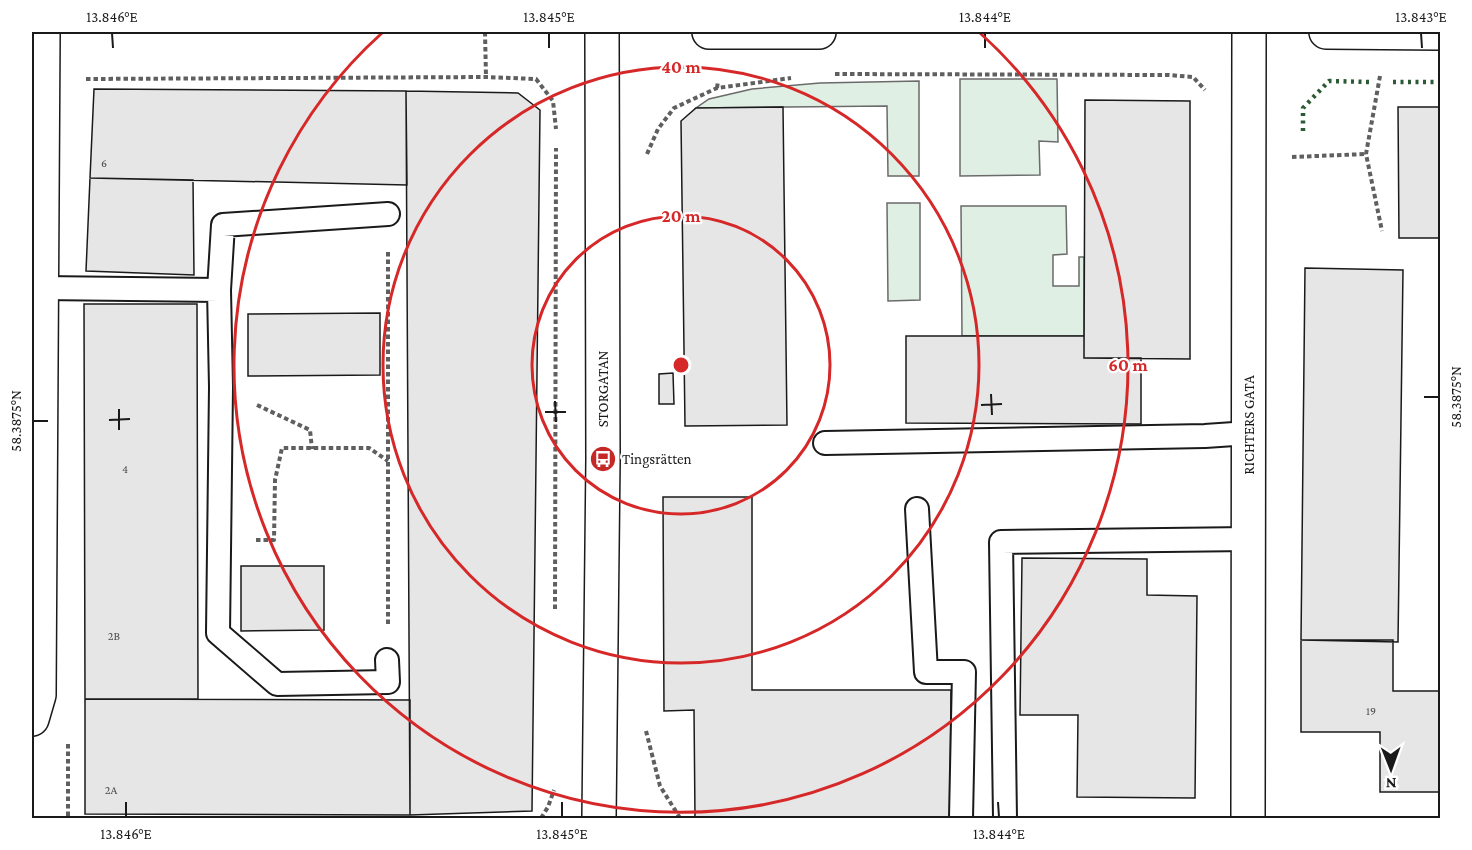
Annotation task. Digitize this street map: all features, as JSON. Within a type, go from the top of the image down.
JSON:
[{"type":"street","points":[[33,716],[39,695],[43,32]]},
{"type":"street","name":"STORGATAN","points":[[598,819],[603,459],[602,32]]},
{"type":"street","points":[[710,32],[819,32]]},
{"type":"street","name":"RICHTERS GATA","points":[[1248,819],[1249,32]]},
{"type":"street","points":[[1326,32],[1440,33]]},
{"type":"lane","points":[[387,660],[388,682],[277,684],[218,633],[221,387],[219,290],[223,225],[388,214]]},
{"type":"lane","points":[[41,288],[219,290]]},
{"type":"lane","points":[[825,443],[1193,437],[1248,433]]},
{"type":"lane","points":[[917,509],[926,672],[964,672],[961,819]]},
{"type":"lane","points":[[1005,819],[1001,542],[1249,539]]},
{"type":"path","points":[[485,32],[486,77]]},
{"type":"path","points":[[825,75],[872,72],[1169,75],[1193,77],[1207,93]]},
{"type":"path","points":[[1381,73],[1366,154],[1382,231]]},
{"type":"path","points":[[77,79],[486,77],[536,79],[553,101],[556,128],[555,610]]},
{"type":"path","points":[[646,157],[658,129],[674,108],[717,88],[802,77]]},
{"type":"path","points":[[717,88],[718,81]]},
{"type":"path","points":[[648,129],[658,129]]},
{"type":"path","points":[[1289,158],[1366,154]]},
{"type":"path","points":[[388,214],[388,631]]},
{"type":"path","points":[[221,387],[310,430],[312,449]]},
{"type":"path","points":[[219,540],[274,540],[275,480],[282,448],[369,448],[388,461]]},
{"type":"path","points":[[33,716],[68,729],[68,819]]},
{"type":"path","points":[[645,729],[660,786],[680,819]]},
{"type":"path","points":[[541,819],[556,785]]},
{"type":"green space","points":[[960,79],[1057,79],[1058,142],[1039,141],[1040,175],[960,176]]},
{"type":"green space","points":[[919,81],[919,176],[888,176],[887,106],[696,108],[709,99],[752,89],[820,83]]},
{"type":"green space","points":[[887,203],[920,203],[920,300],[888,301]]},
{"type":"green space","points":[[961,206],[1066,206],[1067,254],[1053,255],[1053,286],[1079,286],[1079,257],[1084,257],[1084,336],[962,336]]},
{"type":"building","points":[[94,89],[406,91],[407,185],[90,178]]},
{"type":"building","points":[[406,91],[518,93],[540,110],[532,811],[410,815]]},
{"type":"building","points":[[1085,100],[1190,101],[1190,359],[1084,358]]},
{"type":"building","points":[[783,107],[787,425],[685,426],[681,121],[696,108]]},
{"type":"building","points":[[1398,107],[1440,107],[1440,238],[1399,238]]},
{"type":"building","points":[[90,178],[193,180],[194,275],[86,271]]},
{"type":"building","points":[[1305,268],[1403,270],[1398,642],[1301,640]]},
{"type":"building","points":[[84,304],[197,304],[198,699],[85,699]]},
{"type":"building","points":[[380,313],[380,375],[248,376],[248,314]]},
{"type":"building","points":[[906,336],[1084,336],[1084,358],[1141,358],[1141,424],[906,423]]},
{"type":"building","points":[[673,373],[674,404],[659,404],[659,374]]},
{"type":"building","points":[[663,497],[752,497],[752,690],[951,690],[950,818],[695,817],[694,710],[664,711]]},
{"type":"building","points":[[1022,558],[1147,559],[1147,595],[1197,596],[1195,798],[1077,797],[1078,715],[1020,715]]},
{"type":"building","points":[[241,566],[324,566],[324,630],[241,631]]},
{"type":"building","points":[[1301,640],[1393,640],[1393,691],[1440,691],[1440,792],[1380,792],[1380,732],[1301,732]]},
{"type":"building","points":[[85,699],[410,700],[410,815],[85,814]]},
{"type":"hedge","points":[[1303,131],[1303,108],[1329,81],[1369,82]]},
{"type":"hedge","points":[[1393,82],[1440,82]]},
{"type":"place","name":"Tingsrätten","points":[[603,459]]}]
